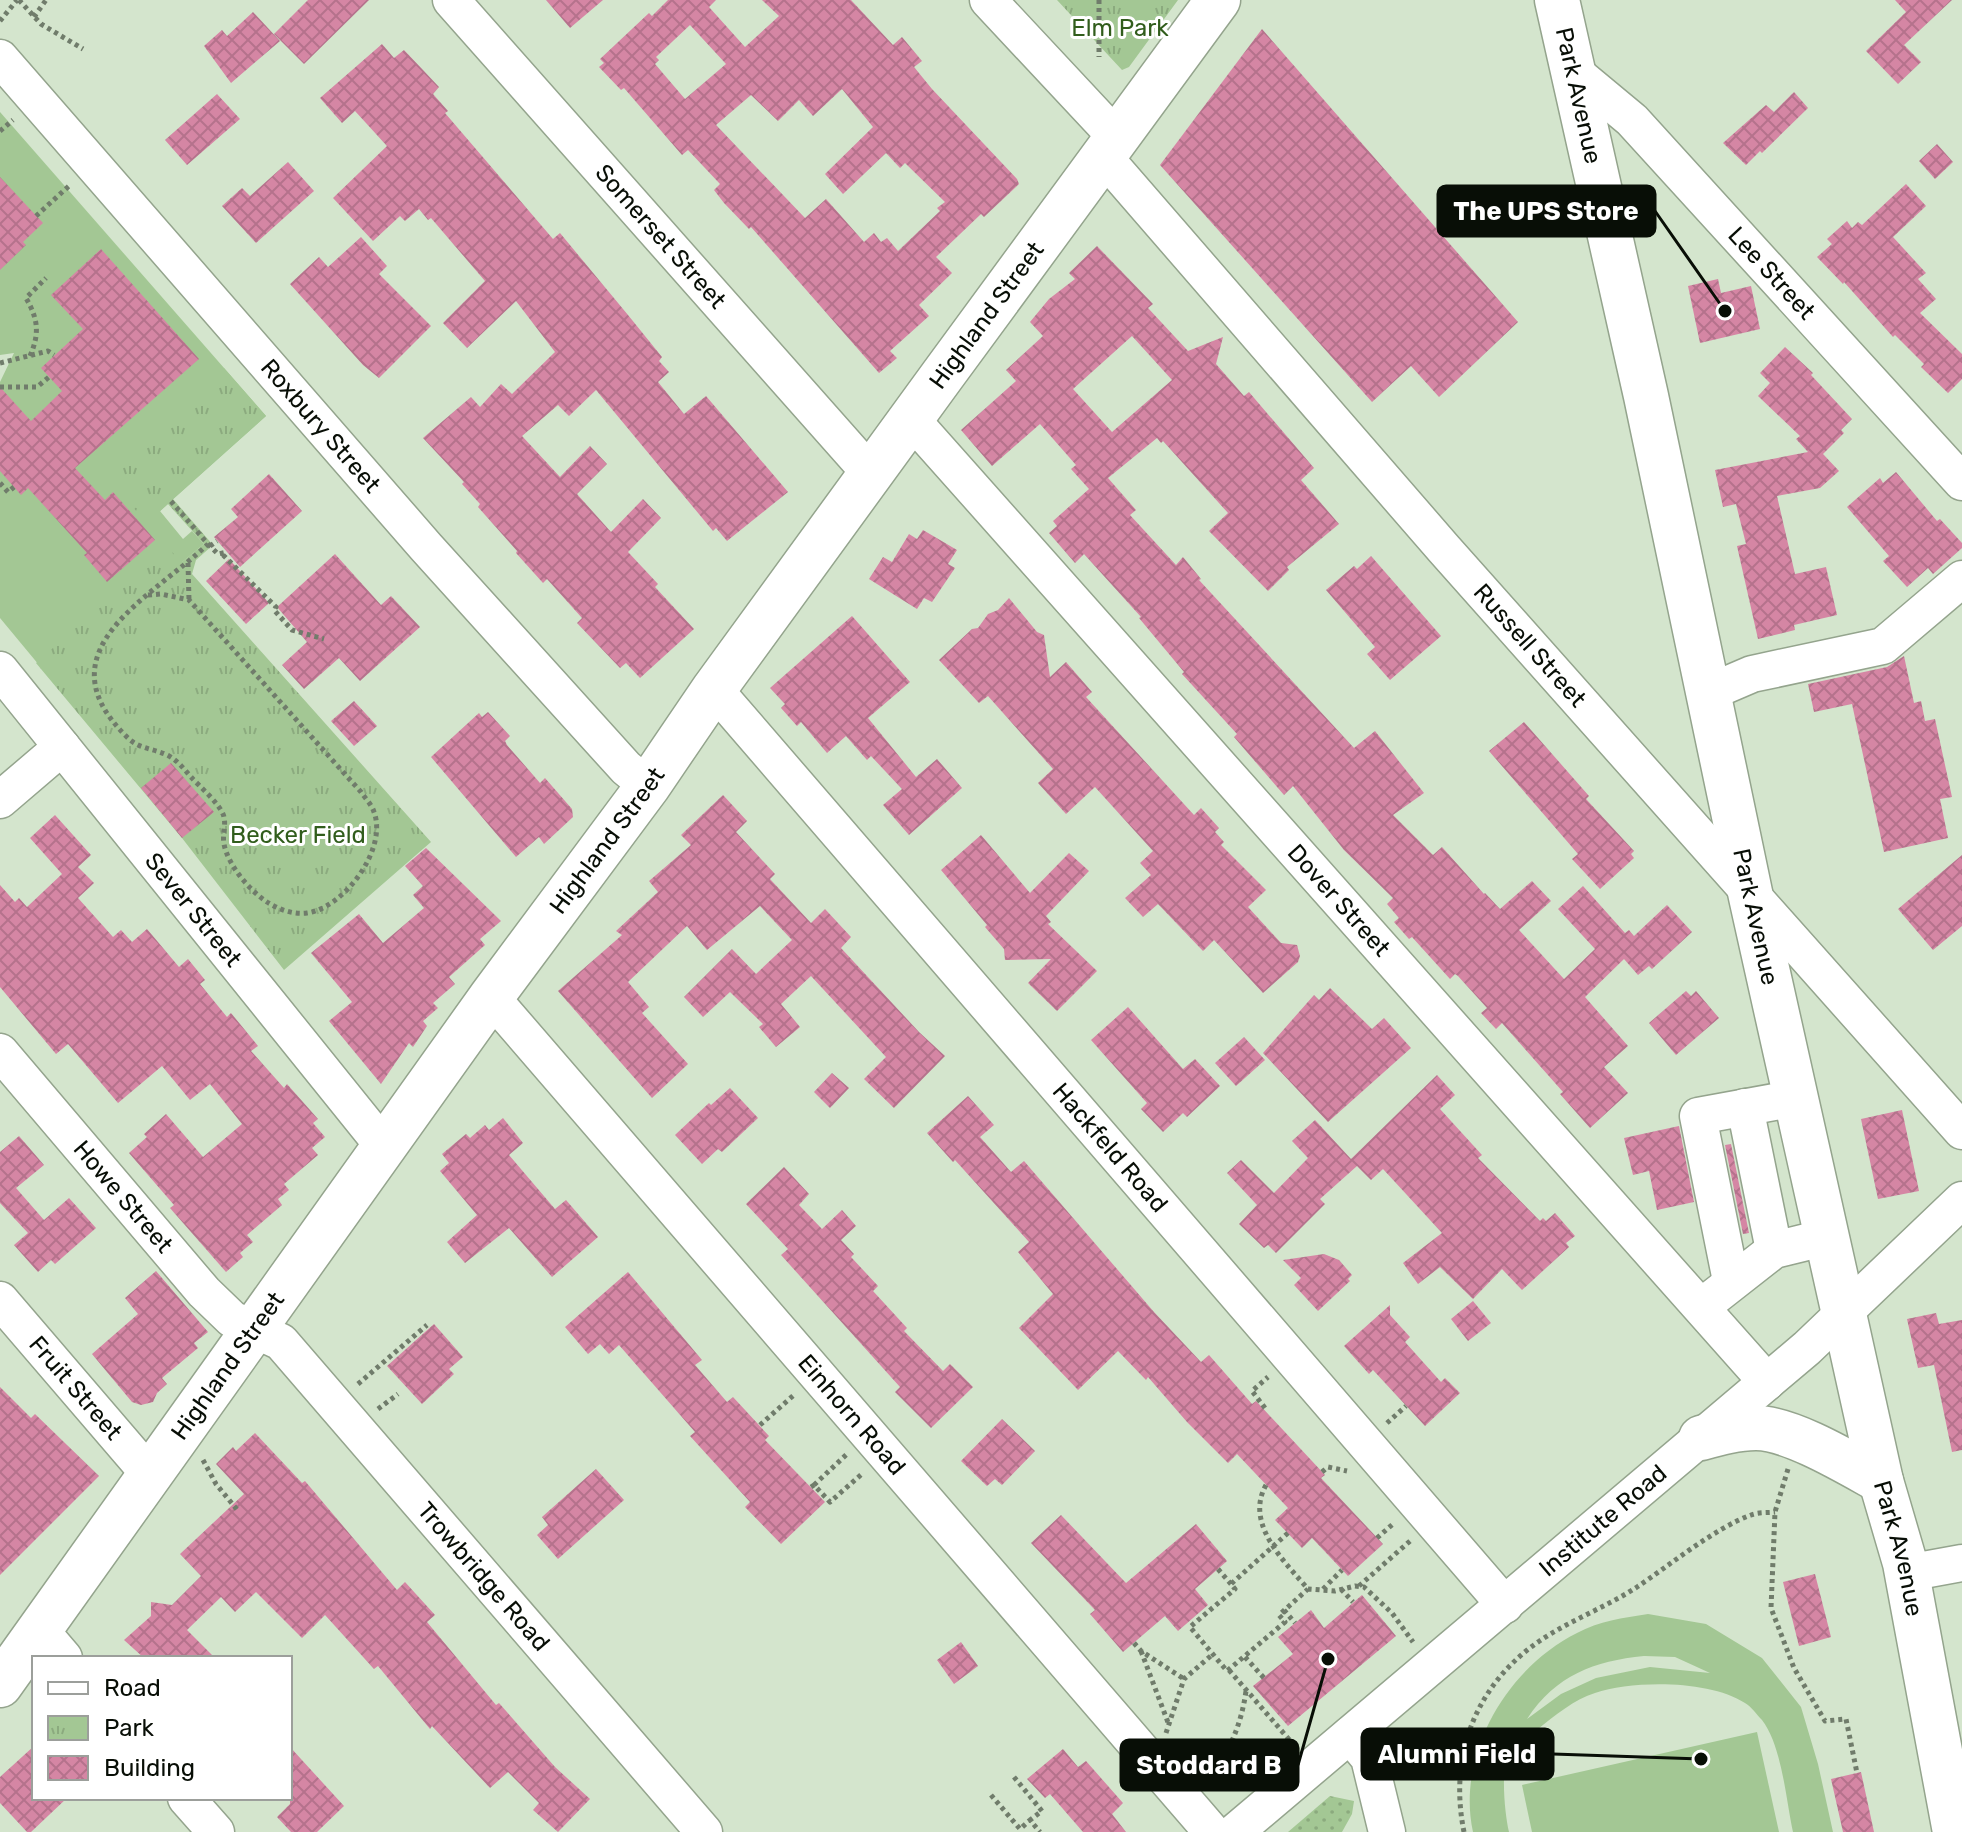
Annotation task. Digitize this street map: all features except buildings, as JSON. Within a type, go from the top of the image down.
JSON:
[{"type":"main road","name":"Highland Street","points":[[36,1656],[52,1644],[151,1476],[491,997],[648,786],[714,689],[1218,0]]},
{"type":"main road","name":"Park Avenue","points":[[1557,0],[1710,692],[1751,897],[1881,1481],[1907,1573],[1955,1832]]},
{"type":"main road","points":[[1701,1438],[1728,1430],[1759,1428],[1830,1453],[1881,1481]]},
{"type":"main road","name":"Highland Street","points":[[1,1682],[32,1659]]},
{"type":"street","name":"Somerset Street","points":[[451,0],[871,474]]},
{"type":"street","name":"Russell Street","points":[[988,0],[1110,148],[1751,897],[1962,1131]]},
{"type":"street","name":"Roxbury Street","points":[[0,58],[426,547],[626,768],[648,786]]},
{"type":"street","name":"Lee Street","points":[[1573,71],[1632,120],[1962,482]]},
{"type":"street","name":"Dover Street","points":[[911,419],[1767,1382]]},
{"type":"street","points":[[1710,692],[1752,674],[1883,646],[1962,579]]},
{"type":"street","name":"Sever Street","points":[[0,670],[385,1148]]},
{"type":"street","name":"Hackfeld Road","points":[[714,689],[1505,1605]]},
{"type":"street","points":[[0,800],[62,747]]},
{"type":"street","name":"Einhorn Road","points":[[491,997],[1212,1832]]},
{"type":"street","name":"Howe Street","points":[[0,1052],[204,1292],[232,1319],[255,1330]]},
{"type":"street","points":[[1731,1281],[1698,1116],[1796,1098]]},
{"type":"street","points":[[1745,1107],[1774,1250]]},
{"type":"street","name":"Institute Road","points":[[1235,1832],[1767,1382],[1844,1314],[1962,1200]]},
{"type":"street","points":[[1702,1308],[1731,1281],[1774,1250],[1827,1237]]},
{"type":"street","name":"Fruit Street","points":[[0,1300],[151,1476]]},
{"type":"street","name":"Trowbridge Road","points":[[255,1330],[281,1342],[704,1832]]},
{"type":"street","points":[[1907,1573],[1962,1563]]},
{"type":"street","points":[[1350,1735],[1369,1758],[1381,1827]]},
{"type":"street","points":[[188,1800],[216,1832]]},
{"type":"path","points":[[0,21],[18,0],[34,17],[66,41],[83,49]]},
{"type":"path","points":[[34,17],[46,0]]},
{"type":"path","points":[[1099,0],[1099,57]]},
{"type":"path","points":[[0,9],[6,16]]},
{"type":"path","points":[[0,131],[13,120]]},
{"type":"path","points":[[36,216],[70,185]]},
{"type":"path","points":[[30,356],[37,340],[38,325],[26,298],[46,278]]},
{"type":"path","points":[[0,373],[2,362],[48,351],[54,355]]},
{"type":"path","points":[[0,387],[37,387],[49,377]]},
{"type":"path","points":[[0,483],[8,492],[14,487]]},
{"type":"path","points":[[169,499],[218,554],[225,553],[256,581],[276,607],[274,610],[292,630],[324,639]]},
{"type":"path","points":[[148,595],[161,594],[189,600],[361,792],[374,811],[377,833],[369,861],[349,886],[327,905],[307,913],[287,912],[265,901],[245,882],[230,859],[224,844],[223,814],[171,757],[139,747],[126,737],[100,700],[95,679],[96,661],[112,627],[148,595],[209,545],[217,541]]},
{"type":"path","points":[[188,563],[189,600]]},
{"type":"path","points":[[357,1385],[427,1325]]},
{"type":"path","points":[[1265,1408],[1252,1391],[1269,1376]]},
{"type":"path","points":[[378,1409],[398,1394]]},
{"type":"path","points":[[760,1425],[791,1398]]},
{"type":"path","points":[[1386,1424],[1406,1406]]},
{"type":"path","points":[[201,1455],[216,1484],[239,1512]]},
{"type":"path","points":[[843,1458],[812,1486],[830,1502],[864,1472]]},
{"type":"path","points":[[1322,1472],[1328,1467],[1352,1472]]},
{"type":"path","points":[[1789,1467],[1775,1512],[1771,1608],[1794,1668],[1825,1721],[1846,1719],[1857,1773]]},
{"type":"path","points":[[1266,1485],[1259,1511],[1272,1548],[1308,1589],[1364,1587],[1392,1613],[1416,1646]]},
{"type":"path","points":[[1464,1832],[1458,1777],[1463,1749],[1476,1712],[1496,1681],[1526,1651],[1633,1589],[1724,1529],[1752,1514],[1775,1512]]},
{"type":"path","points":[[1377,1538],[1395,1522]]},
{"type":"path","points":[[1231,1584],[1288,1533]]},
{"type":"path","points":[[1358,1587],[1410,1541]]},
{"type":"path","points":[[1218,1569],[1235,1589],[1190,1627],[1296,1748]]},
{"type":"path","points":[[1321,1590],[1342,1570]]},
{"type":"path","points":[[1229,1670],[1285,1622],[1279,1615],[1308,1589]]},
{"type":"path","points":[[1341,1589],[1353,1602]]},
{"type":"path","points":[[1284,1610],[1295,1623]]},
{"type":"path","points":[[1134,1643],[1141,1651],[1184,1679]]},
{"type":"path","points":[[1141,1651],[1169,1725]]},
{"type":"path","points":[[1166,1734],[1184,1679],[1213,1654]]},
{"type":"path","points":[[1245,1657],[1264,1678]]},
{"type":"path","points":[[1208,1783],[1234,1741],[1243,1714],[1246,1690]]},
{"type":"path","points":[[991,1795],[1020,1829],[1042,1811],[1014,1777]]},
{"type":"path","points":[[1030,1820],[1040,1832]]},
{"type":"green space","name":"Elm Park","points":[[1057,0],[1178,0],[1129,67],[1122,70]]},
{"type":"green space","points":[[0,112],[266,416],[160,511],[183,539],[192,531],[204,544],[124,610],[141,788],[0,618],[0,382],[14,353],[0,355]]},
{"type":"green space","name":"Becker Field","points":[[224,368],[266,416],[173,499],[213,545],[196,560],[192,574],[431,842],[284,970],[182,838],[36,663],[167,547],[182,562],[204,544],[168,504],[147,523],[105,476]]},
{"type":"green space","points":[[1648,1614],[1706,1624],[1762,1658],[1801,1707],[1833,1832],[1793,1832],[1774,1744],[1762,1720],[1747,1704],[1712,1690],[1650,1684],[1587,1696],[1565,1708],[1525,1739],[1507,1759],[1505,1766],[1504,1795],[1509,1832],[1473,1832],[1470,1802],[1472,1773],[1492,1716],[1509,1691],[1552,1648],[1577,1633],[1603,1623]],"holes":[[[1675,1657],[1710,1673],[1650,1667],[1596,1678],[1561,1694],[1527,1719],[1550,1691],[1578,1673],[1626,1658]]]},
{"type":"green space","points":[[1757,1732],[1779,1832],[1532,1832],[1522,1785]]},
{"type":"green space","points":[[1330,1796],[1354,1801],[1352,1814],[1342,1832],[1288,1832]]},
{"type":"place","name":"The UPS Store","points":[[1725,311]]},
{"type":"place","name":"Stoddard B","points":[[1328,1659]]},
{"type":"place","name":"Alumni Field","points":[[1701,1759]]}]
